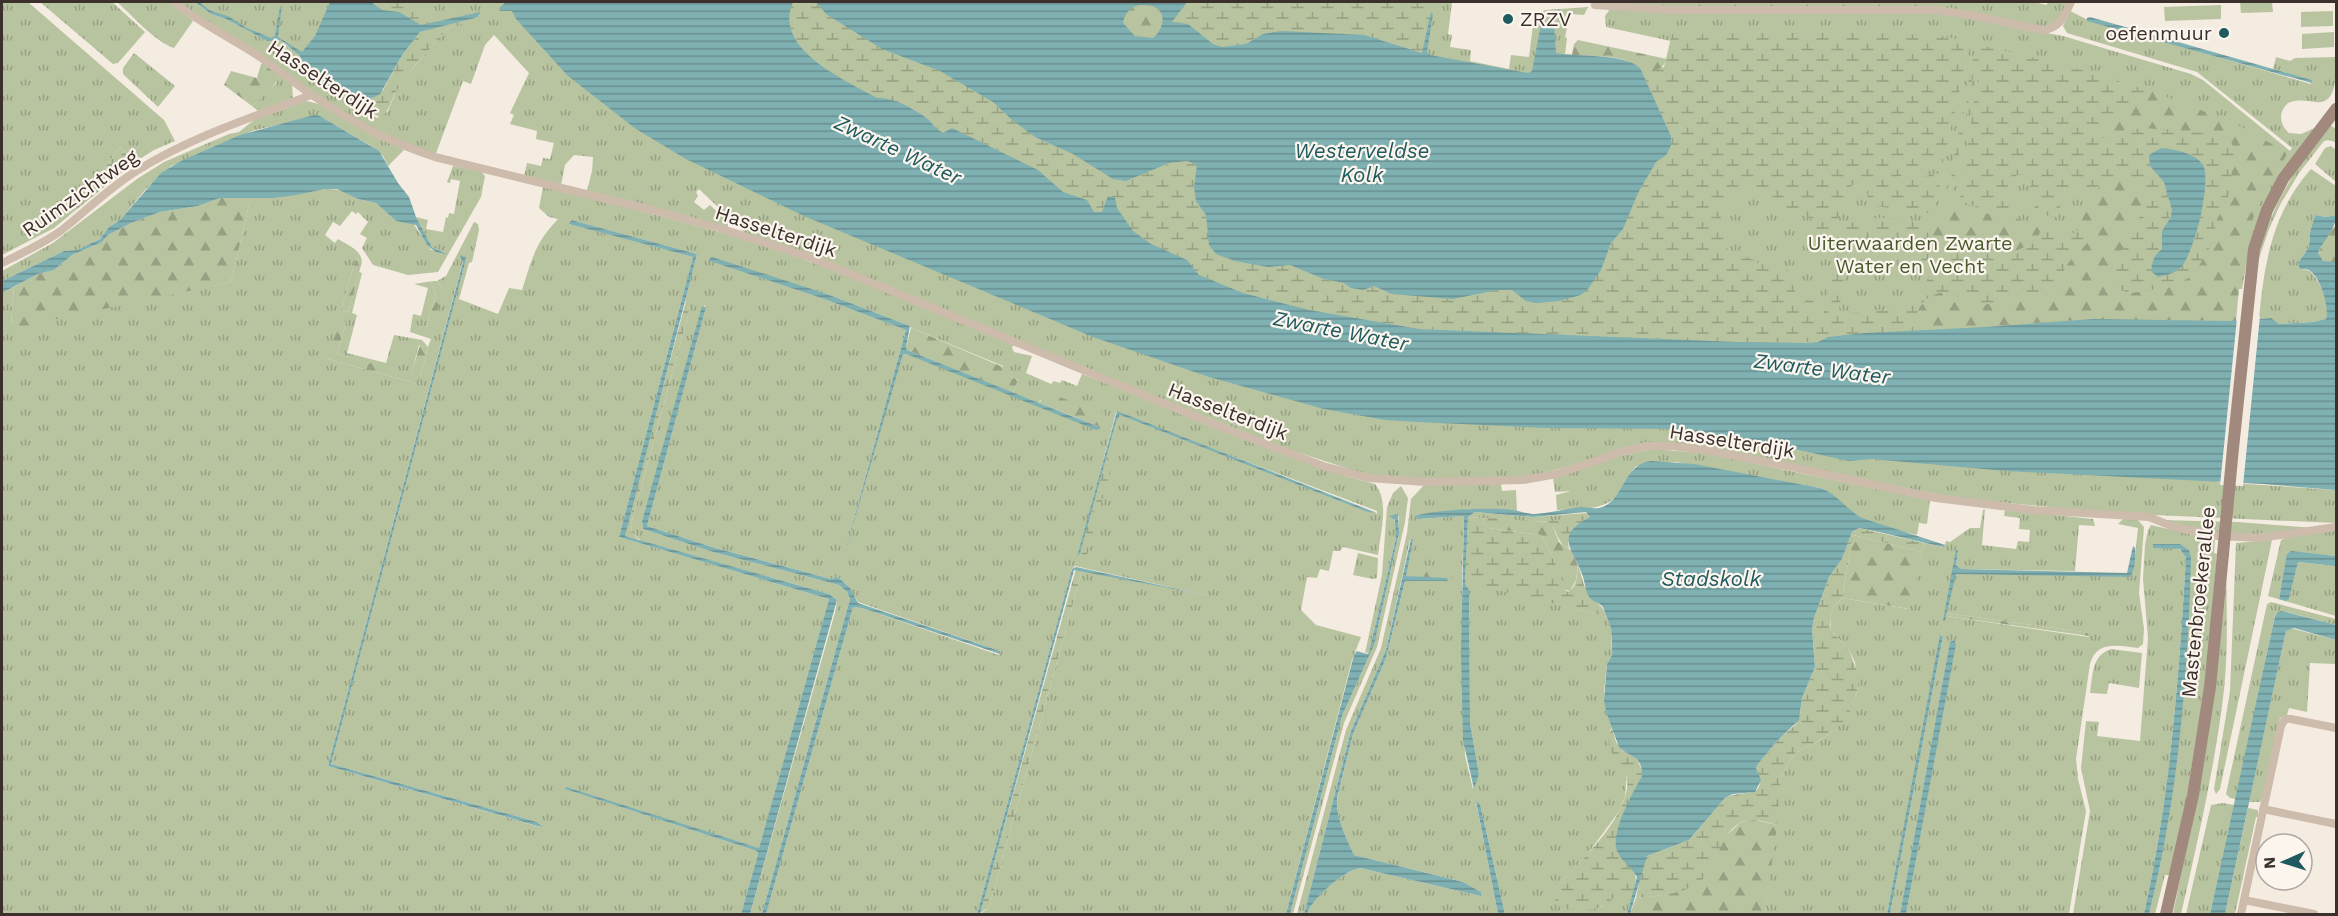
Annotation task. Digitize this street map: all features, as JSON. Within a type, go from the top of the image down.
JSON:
[{"type":"main road","name":"Mastenbroekerallee","points":[[2166,915],[2193,795],[2209,698],[2248,290],[2254,249],[2267,210],[2283,178],[2337,109]]},
{"type":"street","name":"Hasselterdijk","points":[[174,2],[198,20],[258,56],[311,94],[385,138],[420,153],[674,216],[812,258],[1226,429],[1319,464],[1359,476],[1400,482],[1523,480],[1557,474],[1633,449],[1672,446],[1740,456],[1936,498],[2033,510],[2150,517],[2174,527],[2218,536],[2260,538],[2337,527]]},
{"type":"street","points":[[1595,5],[1673,10],[1935,10],[2042,30],[2054,28],[2063,18],[2071,2]]},
{"type":"street","name":"Ruimzichtweg","points":[[2,263],[60,231],[150,162],[311,94]]},
{"type":"street","points":[[2241,915],[2281,726],[2285,720],[2337,728]]},
{"type":"street","points":[[2263,809],[2337,824]]},
{"type":"street","points":[[2244,900],[2314,915]]},
{"type":"green space","points":[[2,2],[28,2],[164,120],[175,141],[135,162],[120,147],[71,214],[54,228],[2,255]]},
{"type":"green space","points":[[40,2],[112,2],[145,32],[118,63],[113,64]]},
{"type":"green space","points":[[117,2],[171,2],[193,21],[174,48],[152,34]]},
{"type":"green space","name":"Uiterwaarden Zwarte Water en Vecht","points":[[177,2],[195,2],[211,14],[226,19],[267,41],[280,40],[298,53],[300,56],[298,59],[354,105],[377,118],[388,111],[405,77],[446,30],[480,15],[302,55],[280,39],[268,39],[230,19],[212,13],[198,2],[1452,2],[1448,34],[1452,35],[1450,47],[1471,50],[1470,61],[1509,69],[1511,55],[1529,57],[1534,17],[1545,10],[1588,7],[1584,15],[1570,14],[1565,37],[1567,38],[1565,54],[1665,71],[1671,41],[1606,27],[1605,16],[1610,9],[1935,12],[2063,36],[2191,74],[2203,80],[2290,151],[2292,148],[2197,72],[2067,33],[2063,26],[2070,11],[2086,19],[2311,84],[2312,80],[2273,69],[2276,57],[2290,61],[2295,58],[2336,57],[2334,86],[2328,98],[2323,102],[2288,103],[2281,114],[2283,126],[2289,133],[2301,134],[2315,128],[2278,178],[2249,250],[2242,289],[2238,289],[2217,482],[2336,490],[2336,523],[2110,513],[1957,498],[1668,442],[1527,477],[1404,479],[1364,474],[1282,447],[745,233],[699,189],[694,202],[704,210],[710,205],[728,222],[728,227],[587,191],[593,157],[574,155],[565,165],[561,185],[524,176],[527,163],[541,166],[543,158],[550,159],[554,143],[536,139],[537,131],[510,124],[514,115],[510,113],[529,73],[494,35],[485,45],[471,84],[463,81],[435,156],[353,118]]},
{"type":"green space","points":[[371,2],[416,2],[436,23],[419,25],[404,14],[380,9]]},
{"type":"green space","points":[[793,2],[816,2],[826,14],[918,64],[940,71],[993,102],[1035,137],[1126,181],[1170,164],[1198,165],[1194,186],[1196,201],[1206,215],[1209,245],[1268,267],[1290,265],[1324,279],[1363,289],[1374,286],[1392,294],[1453,299],[1497,290],[1588,289],[1608,256],[1611,243],[1623,229],[1638,193],[1656,162],[1667,154],[1671,145],[1671,136],[1643,73],[1664,67],[1672,34],[1858,32],[1942,36],[1971,42],[1943,162],[1920,167],[1886,182],[1892,183],[1940,173],[1941,179],[1933,214],[1875,206],[1868,201],[1867,190],[1860,182],[1846,193],[1834,236],[1830,245],[1823,251],[1818,247],[1816,224],[1813,220],[1781,205],[1769,194],[1747,189],[1733,194],[1723,205],[1721,225],[1729,259],[1742,256],[1760,264],[1780,266],[1786,269],[1793,278],[1798,302],[1802,303],[1813,297],[1816,298],[1817,304],[1809,317],[1821,316],[1824,312],[1843,234],[1848,224],[1858,221],[1890,218],[1922,224],[1932,228],[1934,247],[1948,253],[1953,253],[1964,244],[1976,240],[1998,254],[2009,253],[2037,242],[2041,228],[2072,234],[2082,228],[2090,240],[2066,267],[2059,289],[2049,295],[2015,296],[1990,304],[1975,305],[1950,293],[1934,294],[1919,309],[1913,331],[1828,336],[1818,342],[1736,342],[1419,329],[1309,310],[1243,293],[1199,275],[1187,260],[1151,244],[1133,231],[1108,197],[1102,213],[1094,212],[1087,200],[1063,192],[1038,170],[952,128],[943,133],[914,110],[863,91],[822,65],[802,48],[790,27],[789,15]],"holes":[[[1870,238],[1896,241],[1909,253],[1918,270],[1924,275],[1929,272],[1928,279],[1922,292],[1911,301],[1870,311],[1842,313],[1839,310],[1851,243]]]},
{"type":"green space","points":[[1187,2],[1432,4],[1422,53],[1372,43],[1286,31],[1266,34],[1232,47],[1217,46],[1189,25],[1172,22]]},
{"type":"green space","points":[[1597,2],[2034,2],[2046,5],[2049,2],[2067,2],[2059,21],[2045,28],[1966,12],[1673,8]]},
{"type":"green space","points":[[2240,2],[2272,2],[2273,12],[2241,13]]},
{"type":"green space","points":[[1139,5],[1155,7],[1161,14],[1161,27],[1153,38],[1135,36],[1123,23],[1128,11]]},
{"type":"green space","points":[[2221,5],[2221,19],[2165,21],[2164,7]]},
{"type":"green space","points":[[2333,11],[2333,26],[2301,27],[2301,12]]},
{"type":"green space","points":[[477,16],[471,21],[446,30],[408,74],[388,109],[380,117],[329,93],[292,65],[300,56],[308,73],[320,84],[364,100],[383,90],[403,54],[420,32]]},
{"type":"green space","points":[[2334,32],[2334,47],[2302,49],[2302,34]]},
{"type":"green space","points":[[1578,40],[1667,59],[1661,69],[1643,73],[1630,62],[1621,59],[1572,55],[1574,44]]},
{"type":"green space","points":[[1976,44],[2068,66],[2148,90],[2141,100],[2098,135],[2110,142],[2130,130],[2143,128],[2187,131],[2221,136],[2231,142],[2235,151],[2228,197],[2217,219],[2212,244],[2192,276],[2171,287],[2130,293],[2117,289],[2113,281],[2113,271],[2143,206],[2144,193],[2138,183],[2124,175],[2107,180],[2095,194],[2086,189],[2069,189],[2056,217],[2036,214],[2029,179],[2024,175],[2017,175],[2008,185],[2012,209],[1985,209],[1960,199],[1980,61],[1975,66],[1950,203],[1946,204]],"holes":[[[2156,173],[2203,200],[2198,231],[2189,254],[2156,254],[2162,249],[2162,238],[2172,210],[2164,182]]]},
{"type":"green space","points":[[134,53],[175,86],[158,107],[123,74],[123,68]]},
{"type":"green space","points":[[264,63],[279,75],[272,88],[252,106],[224,85],[231,71],[257,78],[261,64]]},
{"type":"green space","points":[[279,75],[292,84],[293,98],[258,111],[252,106],[276,84]]},
{"type":"green space","points":[[2148,90],[2232,122],[2288,153],[2263,193],[2251,224],[2241,272],[2236,321],[2093,319],[1913,331],[1916,316],[1923,302],[1935,294],[1956,295],[1982,305],[2022,295],[2047,296],[2060,279],[2068,260],[2090,240],[2083,228],[2083,218],[2100,188],[2117,175],[2132,178],[2139,184],[2143,192],[2143,204],[2136,226],[2118,259],[2113,282],[2130,293],[2171,287],[2192,276],[2212,244],[2217,219],[2228,197],[2232,161],[2221,136],[2164,129],[2130,130],[2110,142],[2098,135]]},
{"type":"green space","points":[[306,101],[323,105],[404,150],[388,166],[383,156],[371,146],[320,116],[255,130],[171,166],[145,190],[120,220],[109,227],[100,239],[77,250],[64,251],[2,281],[2,271],[53,243],[137,179],[164,162],[229,134],[239,132],[254,120]]},
{"type":"green space","points":[[2330,125],[2336,129],[2336,142],[2324,141],[2299,173],[2269,229],[2255,270],[2267,228],[2283,193]]},
{"type":"green space","points":[[2331,146],[2336,150],[2336,182],[2315,164],[2325,148]]},
{"type":"green space","points":[[120,147],[135,162],[71,214]]},
{"type":"green space","points":[[453,166],[481,171],[485,176],[481,197],[438,272],[408,275],[373,265],[362,248],[367,238],[360,234],[368,222],[358,212],[356,214],[352,211],[340,226],[333,222],[325,235],[335,243],[338,239],[353,248],[359,254],[362,262],[356,258],[341,310],[348,312],[359,272],[362,273],[352,313],[357,315],[347,353],[386,363],[394,335],[422,340],[428,347],[431,339],[410,332],[413,314],[421,316],[428,288],[414,284],[433,281],[431,283],[436,293],[425,332],[443,289],[437,281],[446,276],[474,222],[478,224],[479,230],[472,262],[469,263],[459,299],[498,314],[509,288],[522,290],[539,244],[558,219],[549,217],[539,208],[543,187],[712,230],[778,250],[1014,344],[1012,348],[1014,352],[1032,356],[1026,373],[1051,384],[1054,381],[1060,383],[1062,380],[1077,386],[1082,374],[1345,476],[1375,484],[1380,491],[1383,509],[1378,555],[1343,547],[1340,551],[1333,551],[1329,571],[1320,569],[1317,578],[1307,577],[1301,610],[1316,625],[1361,637],[1352,660],[1286,914],[980,914],[989,908],[1082,571],[1205,595],[1075,566],[1072,569],[977,914],[766,914],[853,607],[862,608],[999,655],[1000,651],[858,602],[847,585],[838,577],[831,579],[715,548],[647,526],[706,307],[704,305],[642,521],[643,529],[713,552],[839,585],[847,592],[850,599],[762,914],[750,914],[837,600],[829,594],[641,541],[632,532],[631,524],[690,308],[685,300],[697,254],[570,220],[570,224],[693,257],[619,537],[829,599],[759,848],[565,789],[757,851],[741,914],[2,914],[2,293],[14,287],[11,325],[231,282],[251,197],[274,198],[325,189],[341,190],[358,199],[376,203],[396,221],[413,223],[431,250],[446,253],[432,247],[416,217],[428,220],[426,229],[443,232],[446,217],[448,218],[449,213],[454,214],[460,181],[451,179],[450,183],[447,182]],"holes":[[[466,258],[331,764],[537,822],[541,825],[540,827],[328,766],[462,259]],[[709,260],[827,294],[910,326],[1003,366],[1003,373],[1018,380],[1013,393],[1039,403],[1040,400],[1101,429],[902,354],[841,566],[906,330]],[[346,322],[337,354],[411,375],[419,345],[428,348],[418,384],[328,359]],[[1116,412],[1377,511],[1377,514],[1120,415],[1116,422],[1078,557]]]},
{"type":"green space","points":[[2311,169],[2336,186],[2336,215],[2326,217],[2315,215],[2309,247],[2298,263],[2301,269],[2310,271],[2321,287],[2326,300],[2326,319],[2279,324],[2269,318],[2259,319],[2267,259],[2272,240],[2287,203]]},
{"type":"green space","points":[[233,196],[251,197],[231,282],[14,328],[11,325],[14,287],[38,274],[54,270],[72,255],[102,242],[108,235],[131,223],[160,212],[198,206]]},
{"type":"green space","points":[[1951,211],[2013,217],[2041,228],[2039,237],[2029,246],[2005,253],[1994,252],[1977,243],[1965,244],[1948,254],[1934,247],[1932,228],[1943,215]]},
{"type":"green space","points":[[2336,225],[2336,262],[2326,262],[2320,259],[2318,253]]},
{"type":"green space","points":[[356,258],[362,262],[348,312],[341,310]]},
{"type":"green space","points":[[437,281],[443,289],[432,334],[425,332],[436,293],[431,283]]},
{"type":"green space","points":[[686,301],[690,308],[631,524],[632,532],[639,540],[625,536],[624,533]]},
{"type":"green space","points":[[339,320],[346,322],[337,354],[411,374],[420,345],[428,348],[418,384],[328,359]]},
{"type":"green space","points":[[911,328],[1003,367],[1004,373],[1018,380],[1013,393],[907,350]]},
{"type":"green space","points":[[1048,393],[1105,413],[1100,430],[1098,426],[1039,403]]},
{"type":"green space","points":[[1109,449],[1114,456],[1087,555],[1079,555]]},
{"type":"green space","points":[[1652,449],[1704,453],[1930,500],[1927,524],[1919,523],[1917,535],[1891,529],[1857,517],[1820,488],[1676,462],[1636,466],[1617,495],[1605,504],[1590,508],[1557,510],[1556,495],[1571,491],[1555,492],[1553,478],[1611,458]]},
{"type":"green space","points":[[1425,484],[1501,484],[1502,491],[1516,490],[1517,511],[1472,509],[1418,519],[1464,516],[1462,581],[1465,756],[1473,789],[1479,774],[1470,723],[1469,590],[1465,586],[1465,581],[1607,617],[1611,628],[1612,655],[1607,664],[1604,692],[1606,712],[1612,728],[1610,730],[1627,774],[1625,796],[1620,810],[1587,855],[1555,888],[1556,902],[1601,907],[1618,893],[1633,893],[1627,914],[1505,914],[1480,804],[1476,802],[1498,914],[1307,914],[1329,886],[1346,874],[1360,868],[1481,896],[1481,892],[1463,882],[1354,855],[1338,814],[1337,799],[1353,734],[1386,658],[1405,581],[1452,580],[1452,567],[1407,567],[1413,541],[1410,540],[1386,650],[1351,731],[1304,914],[1297,914],[1346,730],[1381,648],[1407,533],[1411,499]]},
{"type":"green space","points":[[1401,486],[1408,498],[1405,522],[1377,647],[1344,723],[1293,914],[1290,914],[1342,716],[1374,645],[1399,533],[1399,516],[1394,519],[1397,526],[1396,538],[1369,652],[1365,653],[1382,575],[1387,507],[1393,493]]},
{"type":"green space","points":[[1985,509],[1982,545],[2016,549],[2018,541],[2029,542],[2030,530],[2019,529],[2020,518],[2004,516],[2005,510],[2093,519],[2095,526],[2079,525],[2075,571],[1961,569],[1956,565],[1958,551],[1956,549],[1945,621],[1946,616],[2089,637],[2089,633],[1947,613],[1955,574],[2075,574],[2130,577],[2133,572],[2138,528],[2118,524],[2123,519],[2138,520],[2144,527],[2139,593],[2144,629],[2143,644],[2138,648],[2109,646],[2103,648],[2093,656],[2090,664],[2076,759],[2078,779],[2086,811],[2069,914],[1906,914],[1956,641],[1950,643],[1900,914],[1890,914],[1943,636],[1941,635],[1887,914],[1765,914],[1781,777],[1795,753],[1836,729],[1852,707],[1858,687],[1855,662],[1849,650],[1831,630],[1830,616],[1834,606],[1842,598],[1908,609],[1924,543],[1944,547],[1946,541],[1950,542],[1970,528],[1980,528]]},
{"type":"green space","points":[[1475,512],[1533,517],[1587,513],[1577,518],[1547,522],[1468,517]]},
{"type":"green space","points":[[1587,513],[1590,517],[1568,543],[1569,548],[1561,543],[1553,527],[1547,521],[1575,518]]},
{"type":"green space","points":[[1468,517],[1484,518],[1482,522],[1489,528],[1541,535],[1558,568],[1564,589],[1568,592],[1573,587],[1578,566],[1586,589],[1607,617],[1465,582]]},
{"type":"green space","points":[[1484,518],[1551,522],[1559,542],[1572,551],[1578,566],[1576,580],[1570,591],[1563,589],[1558,568],[1541,535],[1489,528],[1482,522]]},
{"type":"green space","points":[[2161,520],[2238,522],[2314,528],[2240,534],[2202,530]]},
{"type":"green space","points":[[2151,525],[2215,540],[2214,553],[2217,554],[2206,677],[2186,801],[2172,868],[2169,875],[2165,875],[2155,914],[2149,914],[2172,794],[2180,732],[2187,640],[2189,594],[2187,548],[2173,547],[2183,551],[2186,557],[2180,647],[2167,782],[2144,914],[2073,914],[2090,811],[2081,768],[2086,721],[2099,722],[2097,736],[2140,741],[2148,638],[2143,579],[2145,545]]},
{"type":"green space","points":[[1859,528],[1924,543],[1922,552],[1853,535],[1842,598],[1834,606],[1830,616],[1831,630],[1849,650],[1858,674],[1858,687],[1846,718],[1836,729],[1795,753],[1781,777],[1777,825],[1752,820],[1739,824],[1725,838],[1711,868],[1698,883],[1660,896],[1636,898],[1647,856],[1689,840],[1725,798],[1753,792],[1757,789],[1759,778],[1756,768],[1758,764],[1777,741],[1795,725],[1800,714],[1802,698],[1815,667],[1812,629],[1814,618],[1829,577],[1842,559],[1852,532]]},
{"type":"green space","points":[[2336,530],[2336,556],[2289,552],[2279,598],[2289,599],[2298,562],[2336,566],[2336,616],[2268,596],[2281,540],[2287,537]]},
{"type":"green space","points":[[1853,535],[1922,552],[1909,609],[1842,598]]},
{"type":"green space","points":[[2272,540],[2220,789],[2216,794],[2214,789],[2230,691],[2236,543]]},
{"type":"green space","points":[[1358,553],[1378,558],[1377,578],[1353,575]]},
{"type":"green space","points":[[1407,567],[1452,567],[1452,581],[1406,576]]},
{"type":"green space","points":[[1076,569],[1082,571],[989,908],[980,913]]},
{"type":"green space","points":[[2226,571],[2226,661],[2216,747],[2181,914],[2173,914],[2188,839]]},
{"type":"green space","points":[[2271,602],[2336,619],[2336,625],[2283,611],[2275,615],[2236,799],[2230,798],[2226,794],[2267,604]]},
{"type":"green space","points":[[1947,613],[2090,633],[2089,636],[1946,616]]},
{"type":"green space","points":[[2290,628],[2336,640],[2336,664],[2310,663],[2307,712],[2289,708],[2287,715],[2280,718],[2262,799],[2260,802],[2249,802],[2286,631]]},
{"type":"green space","points":[[2111,649],[2142,653],[2139,688],[2109,683],[2107,694],[2090,693],[2096,661],[2104,652]]},
{"type":"green space","points":[[1612,728],[1616,742],[1623,751],[1631,753],[1638,761],[1642,771],[1642,776],[1621,822],[1618,853],[1634,870],[1636,879],[1633,893],[1618,895],[1596,909],[1565,909],[1555,900],[1555,888],[1603,836],[1622,805],[1627,790],[1627,775],[1610,748]]},
{"type":"green space","points":[[2223,803],[2234,805],[2210,914],[2186,914],[2211,805]]},
{"type":"green space","points":[[2248,808],[2258,810],[2258,817],[2256,817],[2235,914],[2225,914]]},
{"type":"green space","points":[[1751,819],[1777,825],[1765,914],[1630,914],[1636,898],[1663,895],[1720,847],[1727,835],[1740,823]]},
{"type":"water","points":[[195,2],[271,38],[275,36],[282,5],[278,37],[302,52],[315,36],[330,2],[371,2],[382,10],[399,12],[421,25],[480,13],[478,17],[420,32],[403,54],[380,94],[368,100],[327,88],[310,75],[300,56],[280,40],[267,41],[226,19],[211,14]]},
{"type":"water","name":"Zwarte Water","points":[[506,2],[793,2],[789,19],[793,34],[802,48],[815,61],[831,72],[877,98],[896,101],[908,107],[925,117],[943,133],[952,128],[1038,170],[1063,192],[1087,200],[1094,212],[1102,212],[1108,196],[1115,198],[1117,208],[1133,231],[1151,244],[1187,260],[1199,275],[1243,293],[1309,310],[1419,329],[1807,343],[1818,342],[1828,337],[1865,333],[2093,319],[2229,321],[2271,318],[2279,324],[2313,322],[2326,319],[2325,300],[2313,273],[2300,269],[2298,263],[2309,247],[2315,215],[2326,217],[2336,215],[2332,230],[2318,253],[2323,261],[2336,262],[2336,490],[2006,471],[1872,459],[1849,461],[1771,444],[1680,429],[1548,428],[1418,422],[1385,420],[1324,409],[1209,377],[1093,337],[804,216],[686,159],[636,129],[568,76],[516,19],[512,11],[500,11],[499,8]]},
{"type":"water","name":"Westerveldse Kolk","points":[[816,2],[1187,2],[1172,22],[1188,24],[1213,44],[1222,47],[1246,44],[1263,34],[1281,31],[1364,35],[1422,53],[1431,12],[1433,14],[1427,52],[1430,55],[1528,73],[1532,71],[1541,24],[1554,23],[1556,53],[1624,60],[1640,68],[1671,136],[1671,145],[1667,154],[1656,162],[1638,193],[1623,229],[1611,243],[1601,270],[1581,295],[1559,301],[1536,303],[1526,301],[1512,290],[1497,290],[1453,299],[1392,294],[1374,286],[1363,290],[1324,279],[1290,265],[1268,267],[1235,261],[1216,254],[1209,245],[1206,215],[1196,201],[1194,187],[1197,165],[1187,161],[1169,163],[1126,181],[1113,179],[1073,154],[1035,137],[993,102],[940,71],[882,49],[826,14]],"holes":[[[1139,5],[1155,7],[1161,14],[1161,27],[1153,38],[1135,36],[1123,23],[1128,11]]]},
{"type":"water","points":[[2090,17],[2312,80],[2312,83],[2087,21]]},
{"type":"water","points":[[314,115],[320,116],[379,151],[409,197],[416,217],[432,247],[447,254],[431,248],[424,241],[416,225],[396,221],[376,203],[358,199],[337,189],[274,198],[220,198],[198,206],[160,212],[131,223],[108,235],[102,242],[72,255],[54,270],[38,274],[2,293],[2,281],[64,251],[77,250],[100,239],[161,173],[179,162],[240,135]]},
{"type":"water","points":[[2161,148],[2184,152],[2195,157],[2203,165],[2205,186],[2196,235],[2185,262],[2177,271],[2158,277],[2152,272],[2153,262],[2162,249],[2162,231],[2171,217],[2172,210],[2164,182],[2150,166],[2149,155]]},
{"type":"water","points":[[571,220],[697,254],[625,536],[829,594],[837,600],[750,914],[741,914],[757,851],[565,789],[566,787],[759,848],[829,599],[619,537],[693,257],[569,224]]},
{"type":"water","points":[[459,255],[466,257],[465,263],[331,764],[537,822],[541,827],[328,766],[463,262]]},
{"type":"water","points":[[712,257],[827,294],[910,326],[907,350],[1099,427],[1099,429],[1096,430],[903,354],[841,566],[906,330],[824,299],[710,261]]},
{"type":"water","points":[[702,306],[706,307],[647,526],[715,548],[831,579],[838,577],[850,588],[858,603],[1000,651],[1000,654],[853,607],[766,914],[762,914],[850,599],[847,592],[839,585],[713,552],[643,529],[642,521]]},
{"type":"water","points":[[1117,411],[1377,513],[1368,512],[1120,415],[1077,557]]},
{"type":"water","name":"Stadskolk","points":[[1651,461],[1694,464],[1820,488],[1831,493],[1862,518],[1945,545],[1944,547],[1859,528],[1852,532],[1842,559],[1829,577],[1814,618],[1812,629],[1815,667],[1802,698],[1799,720],[1758,764],[1756,768],[1761,780],[1755,792],[1733,794],[1725,798],[1689,840],[1647,856],[1630,914],[1627,914],[1637,877],[1619,855],[1616,843],[1619,824],[1642,776],[1638,760],[1619,747],[1606,712],[1604,700],[1607,664],[1612,655],[1611,628],[1603,607],[1592,600],[1588,594],[1569,542],[1572,530],[1590,517],[1586,512],[1533,517],[1475,512],[1468,517],[1465,584],[1469,590],[1470,723],[1479,774],[1474,789],[1463,740],[1461,653],[1464,516],[1417,519],[1416,516],[1462,510],[1503,509],[1535,514],[1580,507],[1599,508],[1614,499],[1634,469]]},
{"type":"water","points":[[1398,514],[1399,533],[1374,645],[1342,716],[1290,914],[1286,914],[1354,655],[1357,651],[1367,654],[1369,652],[1396,538],[1395,520],[1389,516]]},
{"type":"water","points":[[1411,539],[1413,540],[1406,576],[1447,578],[1448,581],[1405,581],[1386,658],[1353,734],[1337,798],[1338,813],[1354,855],[1463,882],[1481,892],[1481,896],[1360,868],[1346,874],[1329,886],[1307,914],[1304,914],[1351,731],[1386,650]]},
{"type":"water","points":[[2153,544],[2180,544],[2189,550],[2191,558],[2180,738],[2159,871],[2149,914],[2144,914],[2167,782],[2186,557],[2180,549],[2153,548]]},
{"type":"water","points":[[2133,546],[2135,563],[2130,577],[1956,574],[1945,621],[1943,621],[1956,549],[1958,551],[1956,565],[1961,569],[2127,573]]},
{"type":"water","points":[[2291,551],[2336,556],[2336,566],[2298,562],[2289,599],[2286,601],[2279,599],[2287,554]]},
{"type":"water","points":[[1076,567],[1205,595],[1074,570],[980,914],[977,914],[1072,569]]},
{"type":"water","points":[[2282,611],[2336,625],[2336,640],[2294,628],[2286,631],[2225,914],[2210,914],[2275,616]]},
{"type":"water","points":[[1940,635],[1943,636],[1890,914],[1887,914]]},
{"type":"water","points":[[1955,640],[1906,914],[1900,914],[1950,642]]},
{"type":"water","points":[[1476,801],[1480,804],[1505,914],[1498,914]]},
{"type":"pier","points":[[2260,316],[2243,486],[2220,485],[2237,318]]},
{"type":"place","name":"ZRZV","points":[[1508,19]]},
{"type":"place","name":"oefenmuur","points":[[2224,33]]}]
